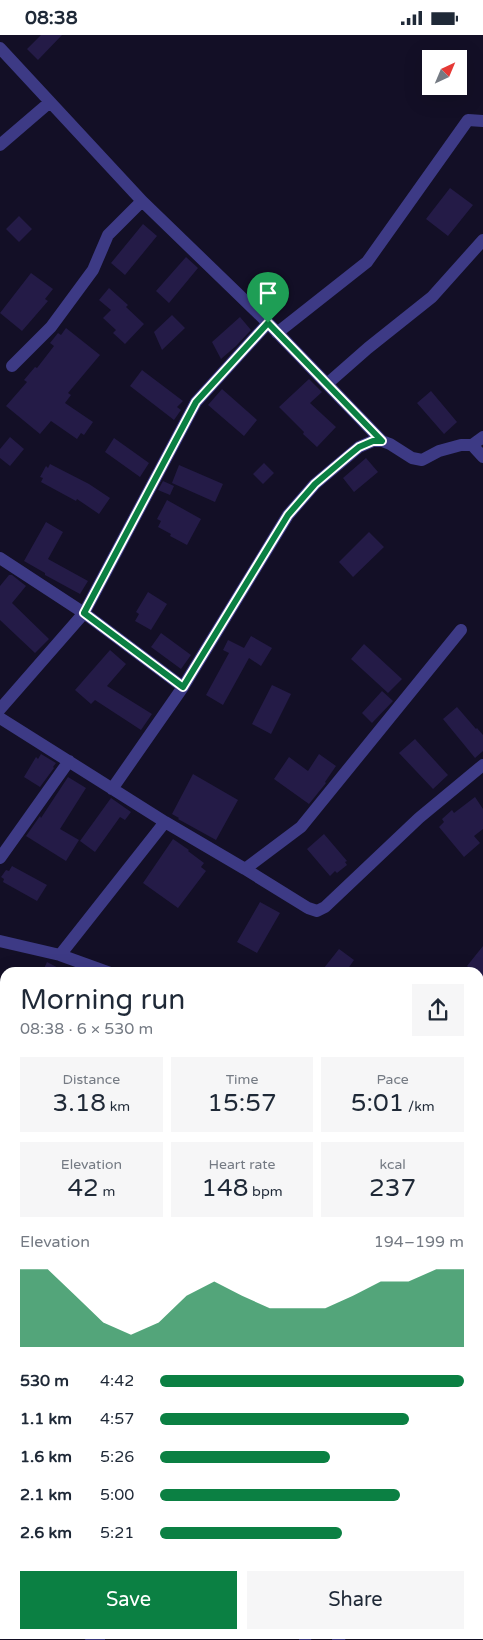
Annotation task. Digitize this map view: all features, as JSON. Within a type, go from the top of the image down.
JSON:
[{"type":"street","points":[[0,48],[142,201],[273,328],[382,441]]},
{"type":"street","points":[[0,145],[50,102]]},
{"type":"street","points":[[0,709],[84,613],[196,402],[273,328],[367,262],[468,120],[483,121]]},
{"type":"street","points":[[12,366],[51,327],[93,270],[108,235],[142,201]]},
{"type":"street","points":[[327,384],[432,297],[483,240]]},
{"type":"street","points":[[112,789],[183,687],[288,515],[315,484],[359,447],[373,441],[382,441],[412,458],[422,459],[439,451],[461,445],[472,445],[483,437]]},
{"type":"street","points":[[472,445],[483,457]]},
{"type":"street","points":[[0,558],[84,613],[183,687]]},
{"type":"street","points":[[244,869],[301,827],[461,629]]},
{"type":"street","points":[[0,717],[165,823],[316,911],[325,907],[419,818],[483,765]]},
{"type":"street","points":[[0,858],[69,761]]},
{"type":"street","points":[[60,955],[165,823]]},
{"type":"street","points":[[0,941],[60,955],[93,967]]},
{"type":"building","points":[[41,35],[62,35],[38,60],[27,49]]},
{"type":"building","points":[[450,188],[473,205],[448,236],[426,219]]},
{"type":"building","points":[[19,216],[32,229],[19,242],[6,229]]},
{"type":"building","points":[[143,224],[157,236],[125,275],[111,263]]},
{"type":"building","points":[[186,257],[198,268],[169,303],[156,291]]},
{"type":"building","points":[[31,273],[53,289],[45,299],[48,301],[22,331],[0,313]]},
{"type":"building","points":[[109,288],[128,305],[126,307],[144,324],[125,344],[113,333],[116,330],[103,318],[111,310],[99,300]]},
{"type":"building","points":[[172,315],[185,328],[162,350],[154,332]]},
{"type":"building","points":[[240,317],[251,330],[221,359],[212,342]]},
{"type":"building","points":[[66,328],[100,355],[68,393],[71,395],[65,403],[93,422],[84,435],[81,433],[77,439],[51,421],[40,434],[6,406],[27,382],[24,380],[35,367],[37,368],[54,346],[50,343],[58,333],[61,335]]},
{"type":"building","points":[[142,370],[183,401],[177,407],[181,410],[174,420],[130,386]]},
{"type":"building","points":[[309,379],[322,392],[310,403],[336,427],[317,447],[279,407]]},
{"type":"building","points":[[222,389],[257,420],[244,436],[208,405]]},
{"type":"building","points":[[431,391],[457,422],[444,434],[417,403]]},
{"type":"building","points":[[10,437],[24,449],[10,466],[0,458],[0,449]]},
{"type":"building","points":[[114,438],[149,463],[140,477],[105,452]]},
{"type":"building","points":[[366,458],[378,472],[354,492],[343,478]]},
{"type":"building","points":[[264,463],[274,473],[263,484],[253,474]]},
{"type":"building","points":[[50,464],[89,484],[110,498],[99,514],[77,499],[76,501],[41,482],[43,478],[40,477],[46,466],[48,468]]},
{"type":"building","points":[[179,465],[223,484],[215,502],[172,483]]},
{"type":"building","points":[[163,481],[174,486],[170,495],[158,490]]},
{"type":"building","points":[[167,500],[201,519],[187,545],[158,527],[161,521],[157,519]]},
{"type":"building","points":[[46,522],[63,532],[48,559],[88,581],[80,594],[24,561]]},
{"type":"building","points":[[369,532],[384,547],[353,577],[339,562]]},
{"type":"building","points":[[9,575],[12,575],[26,586],[12,603],[49,639],[35,653],[0,620],[0,586]]},
{"type":"building","points":[[148,592],[167,604],[151,630],[135,621],[139,614],[136,612]]},
{"type":"building","points":[[161,633],[191,655],[181,669],[151,647]]},
{"type":"building","points":[[251,636],[272,648],[261,666],[249,658],[223,705],[206,695],[229,653],[223,650],[228,640],[244,648]]},
{"type":"building","points":[[364,644],[402,679],[388,693],[351,659]]},
{"type":"building","points":[[110,650],[126,664],[107,686],[152,714],[141,730],[95,700],[91,704],[75,690]]},
{"type":"building","points":[[272,685],[291,694],[271,734],[252,724]]},
{"type":"building","points":[[382,691],[393,701],[372,723],[362,713]]},
{"type":"building","points":[[457,707],[483,735],[483,751],[475,758],[443,719]]},
{"type":"building","points":[[415,739],[448,775],[433,789],[399,753]]},
{"type":"building","points":[[41,754],[56,763],[40,787],[24,777],[36,757],[38,759]]},
{"type":"building","points":[[319,754],[336,766],[326,783],[309,804],[274,779],[289,757],[308,771]]},
{"type":"building","points":[[193,774],[238,800],[216,840],[172,814]]},
{"type":"building","points":[[68,777],[86,788],[60,829],[79,840],[66,861],[26,836],[40,816],[41,818]]},
{"type":"building","points":[[475,797],[483,809],[483,829],[474,836],[480,843],[464,857],[439,827],[444,822],[442,819],[452,810],[454,813]]},
{"type":"building","points":[[111,798],[131,812],[125,820],[120,817],[95,852],[80,841]]},
{"type":"building","points":[[324,834],[347,861],[345,862],[347,865],[330,876],[307,849]]},
{"type":"building","points":[[173,839],[204,863],[201,867],[206,871],[178,908],[143,883]]},
{"type":"building","points":[[12,866],[47,885],[37,901],[3,882],[4,879],[1,877]]},
{"type":"building","points":[[260,902],[280,913],[257,953],[237,942]]},
{"type":"building","points":[[483,946],[483,967],[467,966]]},
{"type":"building","points":[[339,949],[354,960],[349,967],[325,967]]},
{"type":"building","points":[[47,962],[57,967],[45,967]]},
{"type":"route","points":[[268,323],[382,441],[373,441],[359,447],[315,484],[288,515],[183,687],[84,613],[196,402],[268,323]]}]
